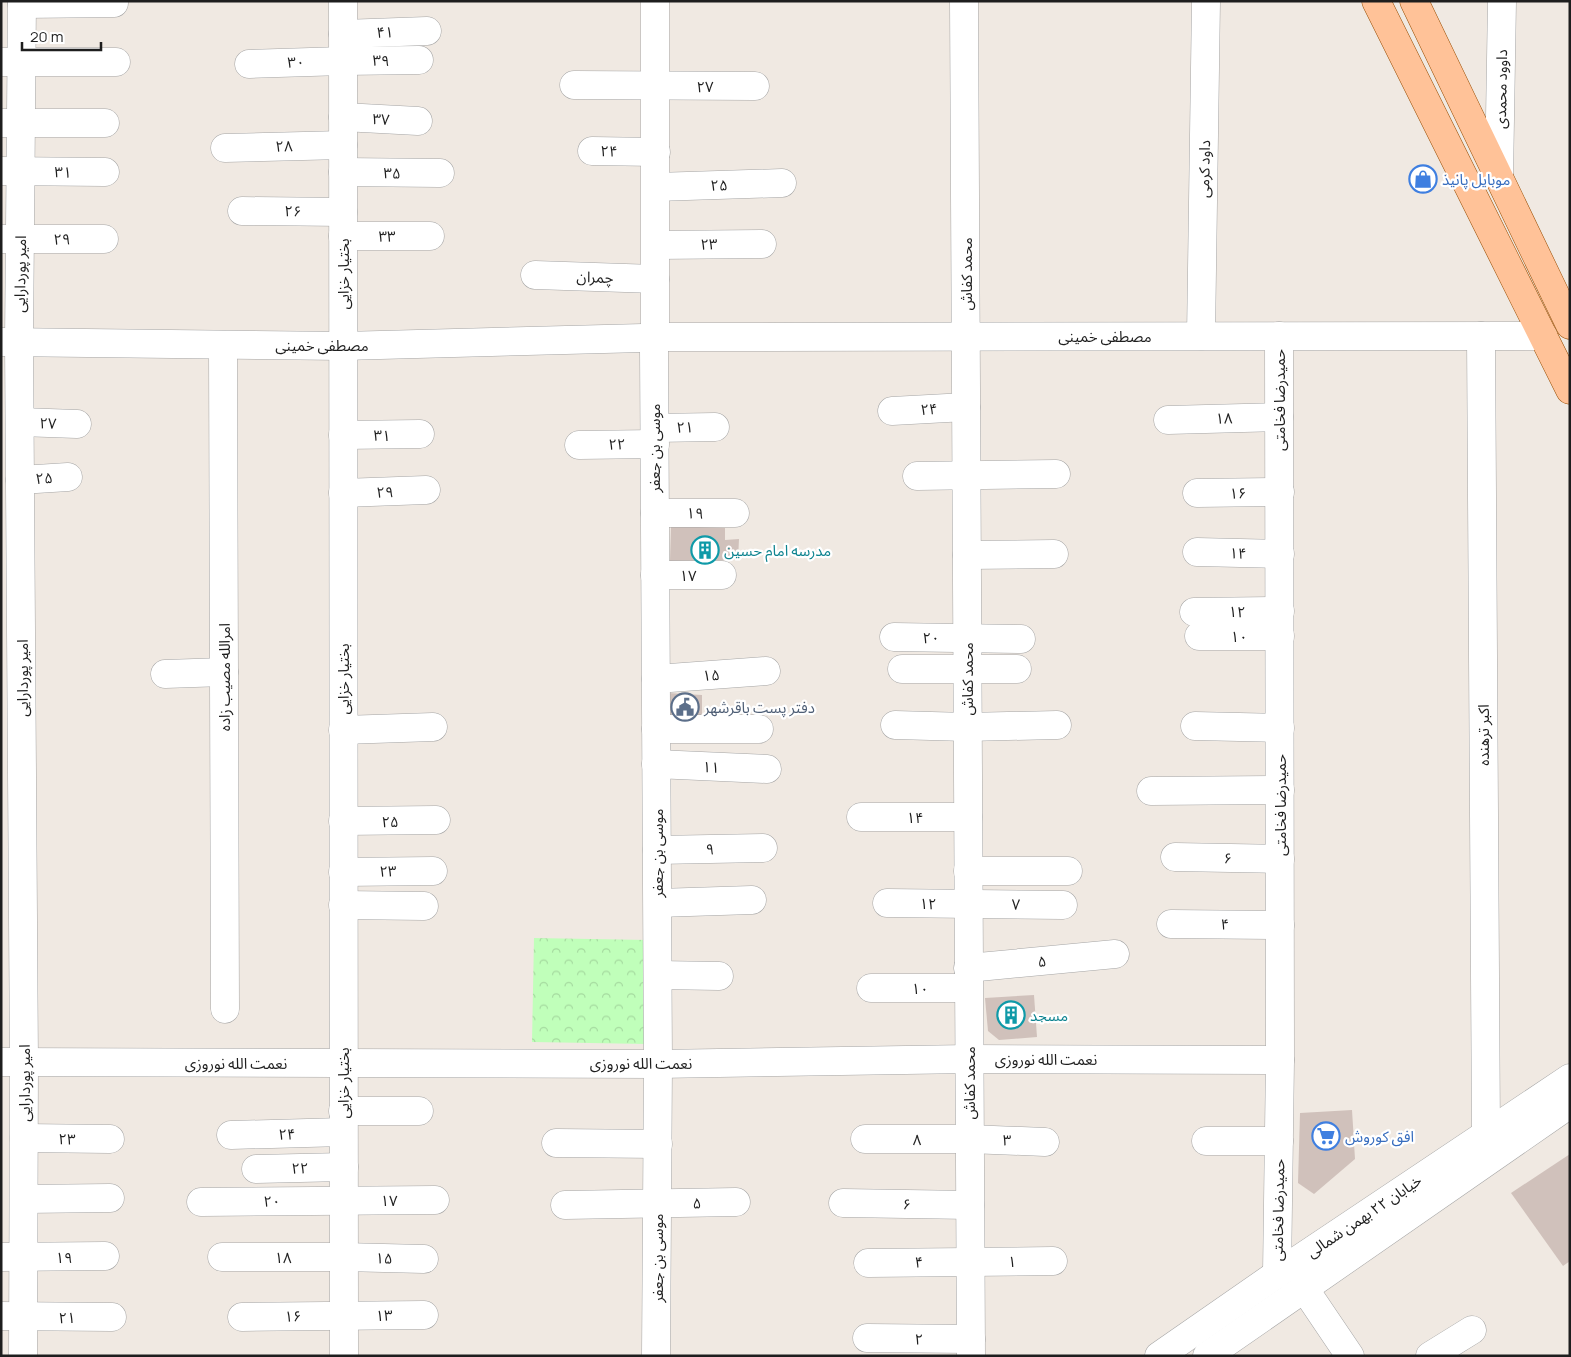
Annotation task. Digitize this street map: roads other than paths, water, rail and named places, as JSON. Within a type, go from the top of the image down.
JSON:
[{"type":"main road","points":[[1376,1],[1570,390]]},
{"type":"main road","points":[[1414,1],[1570,324]]},
{"type":"main road","points":[[1543,336],[1570,333]]},
{"type":"street","name":"بختیار خزایی","points":[[343,1],[344,1356]]},
{"type":"street","name":"موسی بن جعفر","points":[[655,1],[656,245],[654,436],[658,903],[656,1356]]},
{"type":"street","name":"محمد کفاش","points":[[964,1],[971,1348]]},
{"type":"street","name":"داود کرمی","points":[[1201,336],[1206,1]]},
{"type":"street","name":"داوود محمدی","points":[[1499,177],[1502,1]]},
{"type":"street","points":[[22,3],[114,3]]},
{"type":"street","name":"امیر پوردارایی","points":[[22,3],[12,62],[10,342],[20,422],[11,452],[20,480],[11,639],[13,1062],[16,1152],[24,1199],[12,1257],[12,1316],[23,1356]]},
{"type":"street","name":"۴۱","points":[[343,34],[427,31]]},
{"type":"street","name":"۳۹","points":[[343,60],[419,60]]},
{"type":"street","name":"۳۰","points":[[249,64],[343,60]]},
{"type":"street","points":[[12,62],[116,62]]},
{"type":"street","points":[[574,85],[655,86]]},
{"type":"street","name":"۲۷","points":[[655,86],[755,86]]},
{"type":"street","name":"۳۷","points":[[343,117],[418,121]]},
{"type":"street","points":[[11,123],[105,124]]},
{"type":"street","name":"۲۸","points":[[225,148],[343,145]]},
{"type":"street","name":"۲۴","points":[[592,151],[656,152]]},
{"type":"street","name":"۳۱","points":[[11,171],[105,172]]},
{"type":"street","name":"۳۵","points":[[343,172],[440,173]]},
{"type":"street","name":"۲۵","points":[[656,187],[782,183]]},
{"type":"street","name":"۲۶","points":[[242,211],[343,224]]},
{"type":"street","name":"۳۳","points":[[343,224],[430,236]]},
{"type":"street","name":"۲۹","points":[[11,239],[104,239]]},
{"type":"street","name":"۲۳","points":[[656,245],[762,244]]},
{"type":"street","name":"چمران","points":[[535,274],[655,279]]},
{"type":"street","name":"حمیدرضا فخامتی","points":[[1277,1274],[1280,1060],[1279,336]]},
{"type":"street","name":"اکبر ترهنده","points":[[1481,336],[1486,1134]]},
{"type":"street","name":"مصطفی خمینی","points":[[10,342],[343,346],[654,337],[1543,336]]},
{"type":"street","name":"امرالله مصیب زاده","points":[[223,345],[225,1008]]},
{"type":"street","name":"۲۴","points":[[892,411],[966,407]]},
{"type":"street","name":"۱۸","points":[[1168,420],[1279,417]]},
{"type":"street","name":"۲۷","points":[[20,422],[77,424]]},
{"type":"street","name":"۲۱","points":[[654,436],[715,427]]},
{"type":"street","name":"۳۱","points":[[343,435],[420,434]]},
{"type":"street","name":"۲۲","points":[[579,444],[654,436]]},
{"type":"street","points":[[917,476],[1056,474]]},
{"type":"street","name":"۲۵","points":[[20,480],[68,477]]},
{"type":"street","name":"۲۹","points":[[343,493],[426,490]]},
{"type":"street","name":"۱۶","points":[[1197,493],[1280,492]]},
{"type":"street","name":"۱۹","points":[[655,513],[734,513]]},
{"type":"street","name":"۱۴","points":[[1197,552],[1280,554]]},
{"type":"street","points":[[967,555],[1054,554]]},
{"type":"street","name":"۱۷","points":[[655,575],[722,575]]},
{"type":"street","name":"۱۲","points":[[1196,624],[1280,624]]},
{"type":"street","name":"۲۰","points":[[894,636],[1021,639]]},
{"type":"street","points":[[902,669],[1017,669]]},
{"type":"street","name":"۱۵","points":[[656,679],[766,671]]},
{"type":"street","points":[[165,674],[224,672]]},
{"type":"street","points":[[895,725],[967,727],[1057,725]]},
{"type":"street","points":[[1195,726],[1280,728]]},
{"type":"street","points":[[343,730],[433,728]]},
{"type":"street","points":[[656,729],[760,729]]},
{"type":"street","name":"۱۱","points":[[656,764],[766,769]]},
{"type":"street","points":[[1151,791],[1280,790]]},
{"type":"street","name":"۱۴","points":[[861,817],[968,817]]},
{"type":"street","name":"۲۵","points":[[344,821],[436,820]]},
{"type":"street","name":"۹","points":[[657,850],[763,848]]},
{"type":"street","name":"۶","points":[[1175,857],[1280,858]]},
{"type":"street","name":"۲۳","points":[[343,872],[433,871]]},
{"type":"street","points":[[968,871],[1068,871]]},
{"type":"street","points":[[658,903],[752,900]]},
{"type":"street","name":"۱۲","points":[[887,903],[968,904]]},
{"type":"street","name":"۷","points":[[968,904],[1063,905]]},
{"type":"street","points":[[343,905],[424,906]]},
{"type":"street","name":"۴","points":[[1170,924],[1280,925]]},
{"type":"street","name":"۵","points":[[968,978],[1115,954]]},
{"type":"street","points":[[658,975],[719,976]]},
{"type":"street","name":"۱۰","points":[[871,988],[968,978]]},
{"type":"street","name":"نعمت الله نوروزی","points":[[13,1062],[658,1064],[968,1059],[1280,1060]]},
{"type":"street","name":"خیابان ۲۲ بهمن شمالی","points":[[1159,1356],[1277,1274],[1570,1078]]},
{"type":"street","points":[[343,1122],[419,1111]]},
{"type":"street","name":"خیابان ۲۲ بهمن شمالی","points":[[1207,1356],[1304,1288],[1567,1112]]},
{"type":"street","name":"۲۴","points":[[232,1135],[343,1122]]},
{"type":"street","name":"۲۳","points":[[16,1152],[110,1139]]},
{"type":"street","name":"۸","points":[[865,1140],[969,1139]]},
{"type":"street","name":"۳","points":[[969,1139],[1045,1142]]},
{"type":"street","points":[[1206,1141],[1279,1141]]},
{"type":"street","points":[[556,1143],[658,1144]]},
{"type":"street","name":"۲۲","points":[[256,1169],[344,1167]]},
{"type":"street","points":[[24,1199],[110,1198]]},
{"type":"street","name":"۱۷","points":[[343,1200],[435,1200]]},
{"type":"street","name":"۲۰","points":[[201,1202],[343,1200]]},
{"type":"street","name":"۵","points":[[657,1204],[736,1202]]},
{"type":"street","name":"۶","points":[[843,1203],[970,1205]]},
{"type":"street","points":[[565,1205],[657,1204]]},
{"type":"street","name":"۱۹","points":[[12,1257],[105,1256]]},
{"type":"street","name":"۱۸","points":[[222,1257],[343,1257]]},
{"type":"street","name":"۱۵","points":[[343,1257],[424,1259]]},
{"type":"street","name":"۱","points":[[970,1261],[1053,1260]]},
{"type":"street","name":"۴","points":[[868,1263],[970,1261]]},
{"type":"street","points":[[1304,1288],[1350,1356]]},
{"type":"street","name":"۱۶","points":[[242,1317],[344,1315]]},
{"type":"street","name":"۱۳","points":[[344,1315],[424,1315]]},
{"type":"street","name":"۲۱","points":[[12,1316],[112,1317]]},
{"type":"street","points":[[1430,1356],[1472,1330]]},
{"type":"street","name":"۲","points":[[867,1338],[971,1348]]},
{"type":"place","name":"موبایل پانیذ","points":[[1423,179]]},
{"type":"place","name":"مدرسه امام حسین","points":[[705,550]]},
{"type":"place","name":"دفتر پست باقرشهر","points":[[685,707]]},
{"type":"place","name":"مسجد","points":[[1011,1015]]},
{"type":"place","name":"افق کوروش","points":[[1326,1136]]}]
